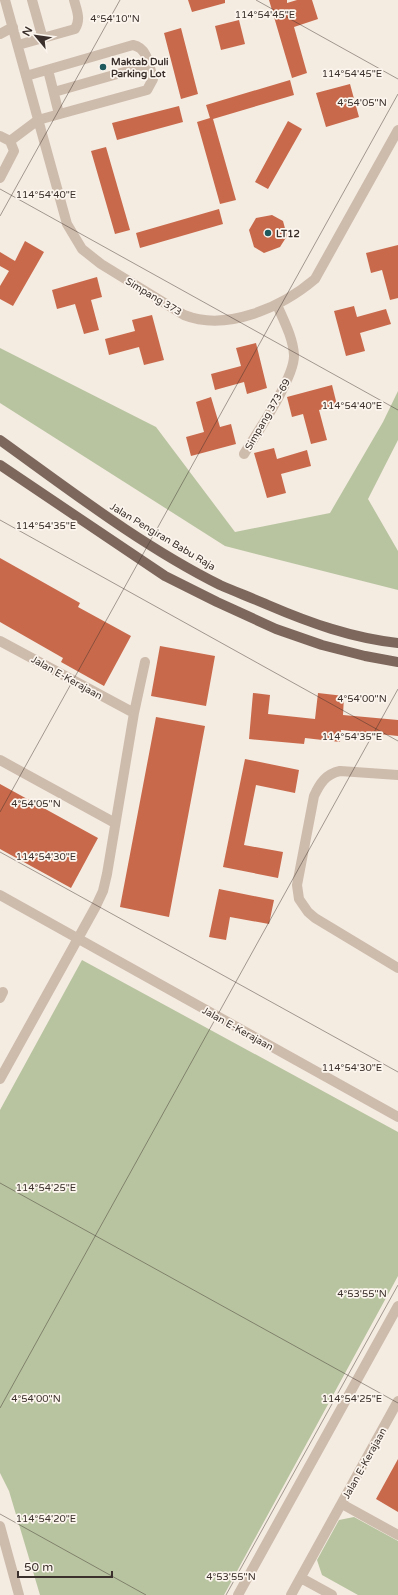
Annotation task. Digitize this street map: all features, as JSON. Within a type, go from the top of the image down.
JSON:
[{"type":"main road","name":"Jalan Pengiran Babu Raja","points":[[0,440],[110,518],[176,561],[221,585],[321,627],[353,635],[398,643]]},
{"type":"main road","points":[[0,465],[165,576],[217,602],[276,629],[322,645],[365,656],[398,662]]},
{"type":"street","name":"Simpang 373","points":[[5,0],[68,224],[82,249],[101,264],[184,314],[196,319],[223,320],[257,313],[278,305],[306,287],[315,279],[398,130]]},
{"type":"street","points":[[32,0],[43,39]]},
{"type":"street","points":[[18,45],[75,29],[79,17],[74,0]]},
{"type":"street","points":[[0,34],[12,27]]},
{"type":"street","points":[[10,141],[38,120],[147,90],[153,78],[144,51],[140,46],[133,45],[26,76]]},
{"type":"street","points":[[54,92],[149,65]]},
{"type":"street","points":[[48,70],[59,114]]},
{"type":"street","points":[[0,136],[10,141],[13,148],[13,154],[0,178]]},
{"type":"street","name":"Simpang 373-69","points":[[244,454],[269,415],[290,374],[293,364],[293,347],[278,305]]},
{"type":"street","name":"Jalan E-Kerajaan","points":[[0,641],[134,713]]},
{"type":"street","points":[[0,1079],[103,891],[134,713],[145,662]]},
{"type":"street","points":[[0,760],[115,823]]},
{"type":"street","points":[[398,775],[340,771],[329,775],[318,786],[314,796],[297,885],[297,893],[302,905],[316,918],[398,968]]},
{"type":"street","name":"Jalan E-Kerajaan","points":[[0,895],[398,1117]]},
{"type":"street","points":[[238,1595],[398,1306]]},
{"type":"street","name":"Jalan E-Kerajaan","points":[[291,1595],[398,1401]]},
{"type":"street","points":[[342,1504],[398,1534]]},
{"type":"street","points":[[0,1526],[19,1595]]},
{"type":"street","points":[[301,1578],[332,1595]]},
{"type":"green space","points":[[0,348],[156,427],[235,532],[330,513],[383,422],[398,391],[398,440],[368,499],[398,551],[398,590],[225,546],[0,403]]},
{"type":"green space","points":[[82,960],[398,1132],[398,1276],[224,1595],[40,1595],[9,1491],[0,1473],[0,1110]]},
{"type":"green space","points":[[354,1517],[398,1541],[398,1595],[358,1595],[322,1575],[317,1560],[339,1520]]},
{"type":"building","points":[[188,0],[225,0],[225,3],[192,12]]},
{"type":"building","points":[[269,0],[287,0],[287,3],[297,0],[312,0],[318,19],[294,27],[307,73],[292,78]]},
{"type":"building","points":[[239,20],[245,44],[221,50],[215,26]]},
{"type":"building","points":[[181,28],[198,94],[181,99],[164,33]]},
{"type":"building","points":[[290,80],[294,95],[213,119],[236,200],[220,204],[197,122],[210,118],[206,105]]},
{"type":"building","points":[[350,84],[359,117],[326,127],[316,93]]},
{"type":"building","points":[[179,106],[183,122],[117,140],[112,123]]},
{"type":"building","points":[[288,121],[302,129],[268,189],[255,182]]},
{"type":"building","points":[[106,147],[130,230],[115,234],[91,151]]},
{"type":"building","points":[[219,209],[223,224],[140,248],[136,233]]},
{"type":"building","name":"LT12","points":[[272,215],[283,221],[287,236],[280,247],[264,253],[254,247],[249,230],[256,218]]},
{"type":"building","points":[[25,241],[44,252],[13,306],[0,299],[0,286],[9,271],[0,266],[0,252],[15,261]]},
{"type":"building","points":[[398,245],[398,298],[390,300],[382,270],[371,273],[366,253]]},
{"type":"building","points":[[97,277],[102,297],[91,300],[99,330],[84,334],[75,304],[57,309],[52,290]]},
{"type":"building","points":[[354,306],[357,317],[386,309],[391,324],[360,333],[365,351],[346,356],[334,311]]},
{"type":"building","points":[[152,315],[164,360],[144,365],[139,347],[109,355],[105,339],[135,331],[132,320]]},
{"type":"building","points":[[256,343],[267,388],[247,394],[244,382],[215,390],[211,374],[241,366],[236,348]]},
{"type":"building","points":[[332,385],[337,405],[319,410],[327,440],[311,444],[303,414],[292,417],[287,397]]},
{"type":"building","points":[[211,397],[220,427],[231,424],[236,444],[191,456],[186,437],[204,432],[196,402]]},
{"type":"building","points":[[274,448],[277,459],[307,450],[311,466],[281,474],[286,493],[267,498],[254,453]]},
{"type":"building","points":[[0,558],[80,603],[78,607],[131,636],[104,686],[61,662],[63,658],[0,622]]},
{"type":"building","points":[[160,646],[215,656],[206,706],[151,696]]},
{"type":"building","points":[[253,693],[270,695],[268,714],[315,719],[318,693],[344,696],[343,715],[398,720],[398,736],[341,730],[340,742],[305,738],[304,744],[249,739]]},
{"type":"building","points":[[156,717],[205,726],[169,917],[120,907]]},
{"type":"building","points":[[245,759],[299,770],[295,793],[256,785],[244,845],[283,852],[278,878],[223,867]]},
{"type":"building","points":[[0,784],[98,838],[71,888],[0,849]]},
{"type":"building","points":[[219,889],[274,900],[269,924],[230,917],[226,940],[209,937]]},
{"type":"building","points":[[398,1459],[398,1512],[376,1499]]},
{"type":"place","name":"Maktab Duli Parking Lot","points":[[103,67]]},
{"type":"place","name":"LT12","points":[[268,233]]}]
